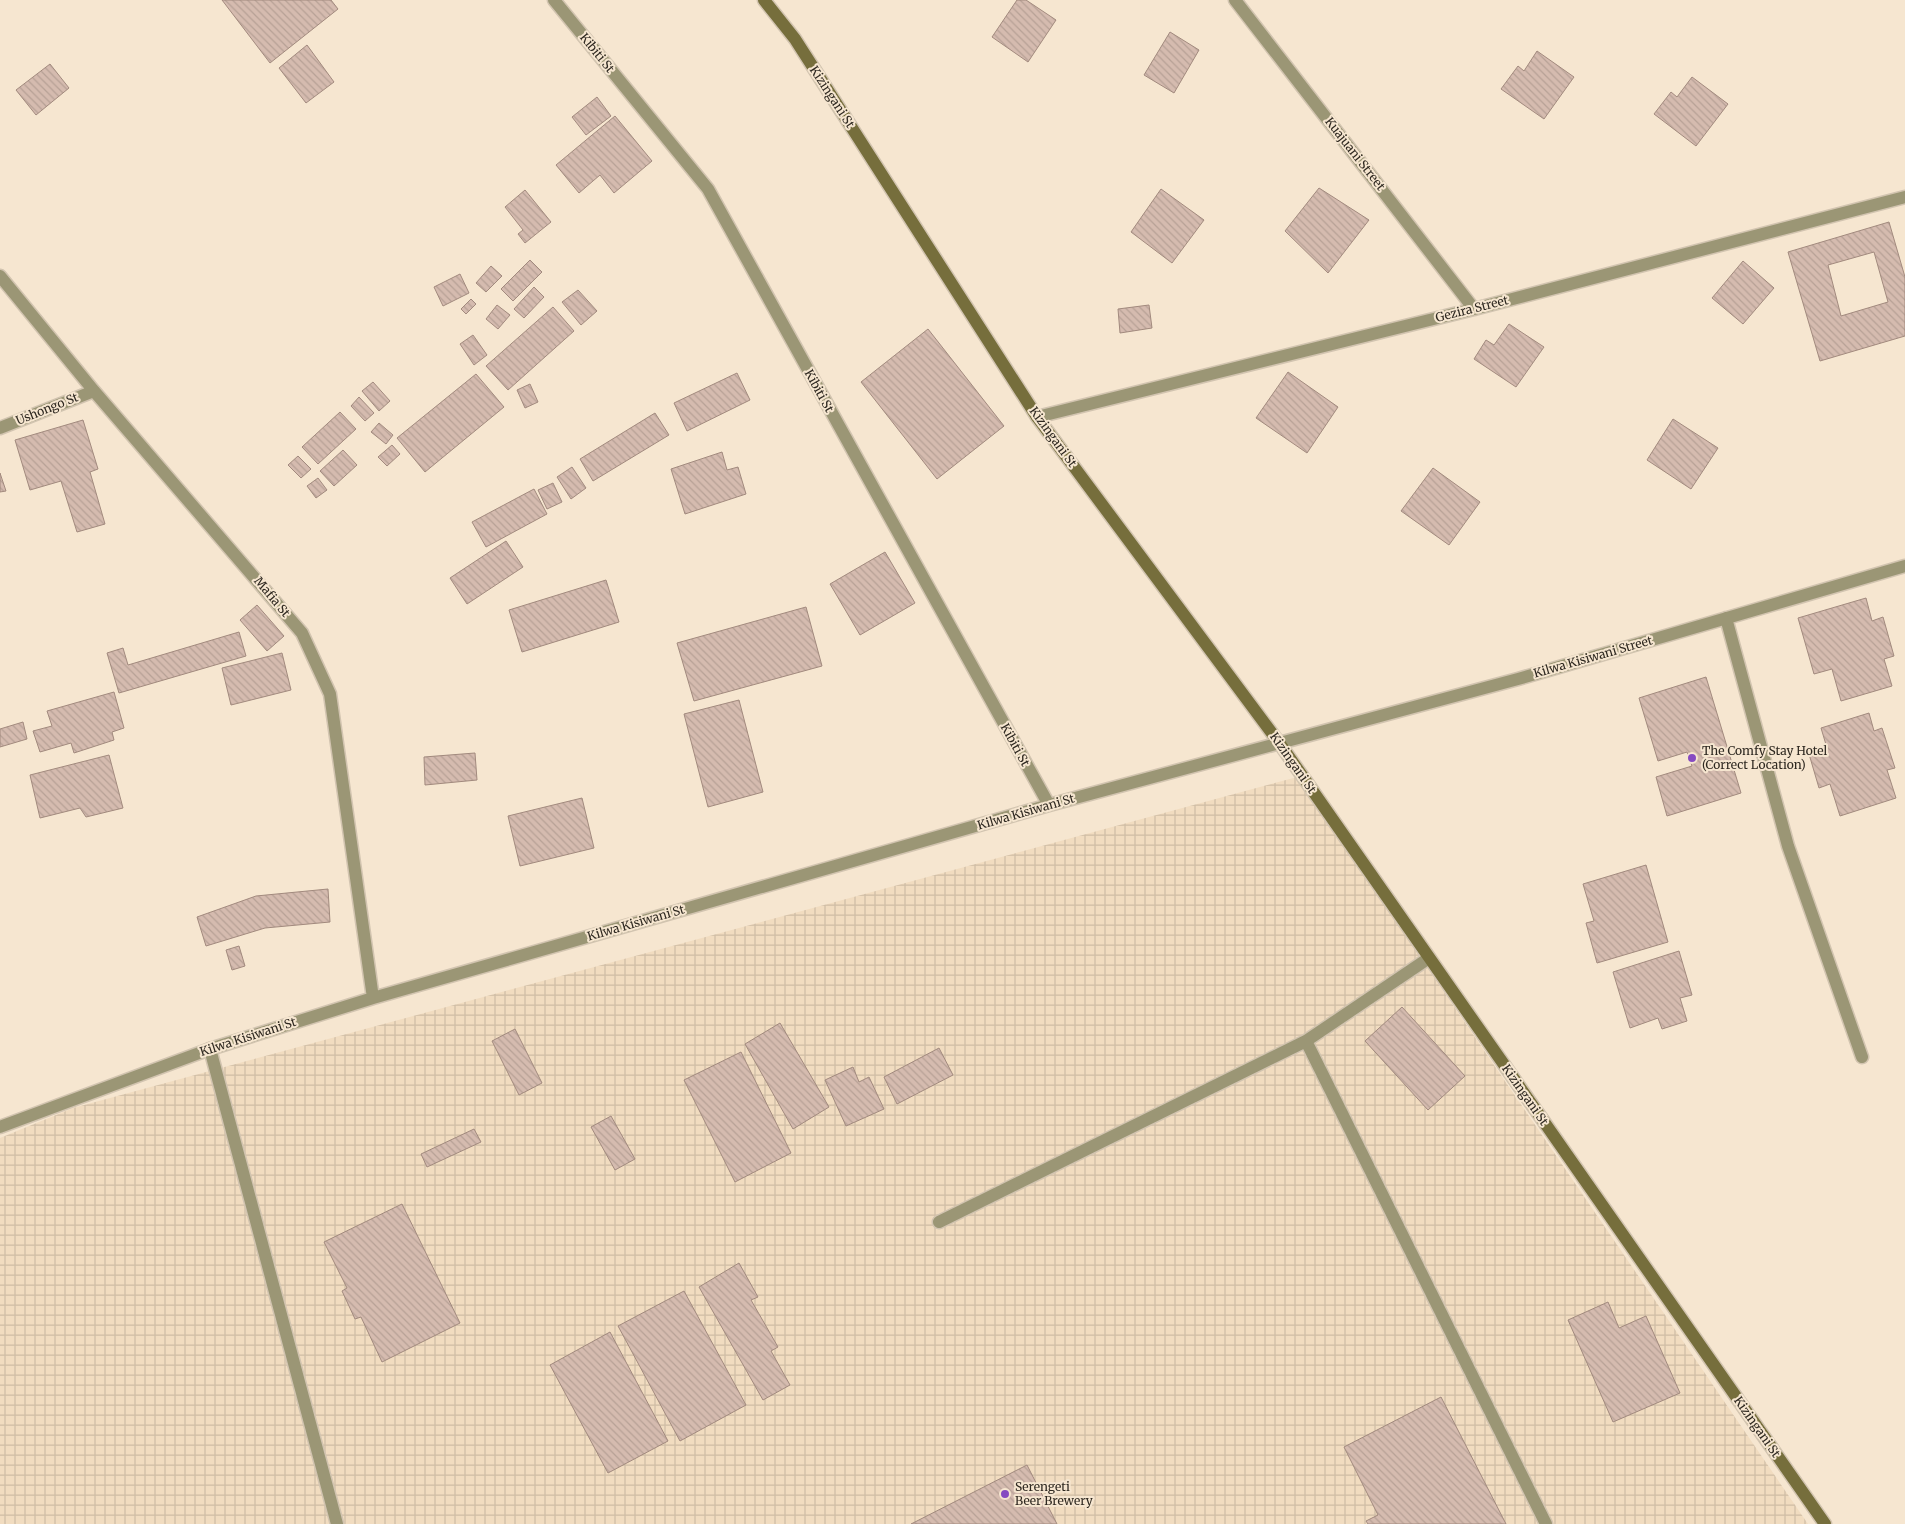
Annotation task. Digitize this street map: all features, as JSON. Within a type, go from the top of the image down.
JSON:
[{"type":"street","name":"Kibiti St","points":[[554,0],[708,190],[1049,805]]},
{"type":"street","name":"Kizingani St","points":[[764,0],[795,39],[1037,417],[1280,744],[1825,1524]]},
{"type":"street","name":"Kuajuani Street","points":[[1235,0],[1474,308]]},
{"type":"street","name":"Gezira Street","points":[[1037,417],[1474,308],[1905,197]]},
{"type":"street","name":"Mafia St","points":[[0,276],[94,391],[302,633],[330,694],[373,998]]},
{"type":"street","name":"Ushongo St","points":[[0,428],[94,391]]},
{"type":"street","name":"Kilwa Kisiwani Street","points":[[1280,744],[1518,679],[1905,566]]},
{"type":"street","points":[[1726,618],[1788,846],[1862,1058]]},
{"type":"street","name":"Kilwa Kisiwani St","points":[[0,1127],[210,1049],[373,998],[1049,805],[1280,744]]},
{"type":"street","points":[[939,1222],[1306,1041],[1429,958]]},
{"type":"street","points":[[1306,1041],[1546,1524]]},
{"type":"street","points":[[210,1049],[337,1524]]},
{"type":"shaded area","points":[[1297,777],[1808,1524],[0,1524],[0,1138],[73,1108]]},
{"type":"building","points":[[222,0],[331,0],[338,9],[270,63]]},
{"type":"building","points":[[1017,0],[1026,0],[1056,20],[1028,62],[992,37]]},
{"type":"building","points":[[1170,32],[1199,50],[1174,93],[1144,75]]},
{"type":"building","points":[[307,45],[334,82],[306,103],[279,68]]},
{"type":"building","points":[[1537,51],[1574,77],[1544,119],[1501,89],[1518,66],[1524,71]]},
{"type":"building","points":[[50,64],[69,88],[36,115],[16,90]]},
{"type":"building","points":[[1692,77],[1728,104],[1696,146],[1654,114],[1671,92],[1677,97]]},
{"type":"building","points":[[597,97],[611,116],[586,135],[572,117]]},
{"type":"building","points":[[615,116],[652,161],[614,193],[600,175],[579,193],[556,165]]},
{"type":"building","points":[[1319,188],[1369,220],[1328,273],[1285,231]]},
{"type":"building","points":[[1161,189],[1204,220],[1172,263],[1131,232]]},
{"type":"building","points":[[525,190],[551,222],[525,243],[518,234],[523,230],[505,207]]},
{"type":"building","points":[[1889,222],[1905,277],[1905,336],[1820,361],[1788,252]],"holes":[[[1874,252],[1888,302],[1841,316],[1828,265]]]},
{"type":"building","points":[[530,260],[542,272],[513,301],[501,289]]},
{"type":"building","points":[[1743,261],[1774,288],[1743,324],[1712,298]]},
{"type":"building","points":[[491,266],[502,276],[486,292],[476,283]]},
{"type":"building","points":[[460,274],[469,293],[443,306],[434,287]]},
{"type":"building","points":[[534,287],[544,297],[524,318],[514,309]]},
{"type":"building","points":[[578,290],[597,311],[581,325],[562,302]]},
{"type":"building","points":[[471,299],[476,304],[466,314],[461,309]]},
{"type":"building","points":[[497,305],[510,315],[498,329],[486,319]]},
{"type":"building","points":[[1149,305],[1152,328],[1120,333],[1118,309]]},
{"type":"building","points":[[553,307],[574,331],[508,390],[486,366]]},
{"type":"building","points":[[1509,324],[1544,347],[1516,387],[1474,359],[1486,340],[1494,345]]},
{"type":"building","points":[[928,329],[1004,426],[937,479],[861,382]]},
{"type":"building","points":[[473,335],[487,355],[474,365],[460,344]]},
{"type":"building","points":[[1288,372],[1338,407],[1307,453],[1256,418]]},
{"type":"building","points":[[737,373],[750,400],[687,431],[674,403]]},
{"type":"building","points":[[476,374],[504,407],[425,472],[397,438]]},
{"type":"building","points":[[373,382],[390,401],[379,411],[362,391]]},
{"type":"building","points":[[530,384],[538,402],[525,408],[517,390]]},
{"type":"building","points":[[359,397],[374,413],[365,421],[351,406]]},
{"type":"building","points":[[340,412],[356,429],[318,464],[302,447]]},
{"type":"building","points":[[655,413],[669,435],[593,481],[580,459]]},
{"type":"building","points":[[1673,419],[1718,448],[1691,489],[1647,460]]},
{"type":"building","points":[[83,420],[98,469],[90,472],[105,524],[77,532],[61,481],[30,490],[15,440]]},
{"type":"building","points":[[379,423],[393,435],[386,444],[371,432]]},
{"type":"building","points":[[392,445],[400,454],[387,466],[378,457]]},
{"type":"building","points":[[343,450],[357,465],[334,486],[320,471]]},
{"type":"building","points":[[722,452],[727,470],[738,467],[746,494],[685,514],[671,469]]},
{"type":"building","points":[[298,456],[311,469],[301,478],[288,465]]},
{"type":"building","points":[[572,467],[586,488],[571,499],[557,477]]},
{"type":"building","points":[[1433,468],[1480,502],[1449,545],[1401,511]]},
{"type":"building","points":[[0,473],[6,491],[0,492]]},
{"type":"building","points":[[318,478],[327,490],[316,498],[307,486]]},
{"type":"building","points":[[553,483],[562,502],[547,509],[538,490]]},
{"type":"building","points":[[534,489],[547,514],[486,547],[472,522]]},
{"type":"building","points":[[506,541],[523,567],[467,604],[450,578]]},
{"type":"building","points":[[885,552],[915,603],[860,635],[830,584]]},
{"type":"building","points":[[606,580],[619,622],[522,652],[509,610]]},
{"type":"building","points":[[1866,598],[1872,621],[1883,617],[1894,656],[1884,659],[1892,686],[1841,701],[1832,669],[1814,674],[1798,618]]},
{"type":"building","points":[[257,605],[284,636],[267,651],[240,620]]},
{"type":"building","points":[[806,607],[822,666],[694,701],[677,643]]},
{"type":"building","points":[[239,632],[246,656],[119,693],[107,653],[123,648],[128,665]]},
{"type":"building","points":[[282,653],[291,690],[231,705],[222,668]]},
{"type":"building","points":[[1706,677],[1741,793],[1667,816],[1656,777],[1692,766],[1687,752],[1658,761],[1639,698]]},
{"type":"building","points":[[114,692],[124,728],[112,732],[114,740],[74,753],[71,743],[40,752],[33,731],[52,726],[47,711]]},
{"type":"building","points":[[739,700],[763,792],[708,807],[684,714]]},
{"type":"building","points":[[1869,713],[1874,731],[1882,728],[1895,768],[1887,770],[1896,798],[1840,816],[1830,784],[1819,788],[1809,754],[1827,748],[1821,728]]},
{"type":"building","points":[[23,722],[27,739],[0,747],[0,729]]},
{"type":"building","points":[[475,753],[477,780],[425,785],[424,757]]},
{"type":"building","points":[[109,755],[123,808],[86,817],[80,808],[40,818],[30,775]]},
{"type":"building","points":[[582,798],[594,848],[520,866],[508,816]]},
{"type":"building","points":[[1646,865],[1668,942],[1597,963],[1586,923],[1594,921],[1583,884]]},
{"type":"building","points":[[328,889],[330,922],[265,928],[206,946],[197,917],[256,896]]},
{"type":"building","points":[[239,946],[245,966],[232,970],[226,950]]},
{"type":"building","points":[[1679,951],[1692,995],[1680,998],[1687,1021],[1662,1029],[1658,1018],[1630,1028],[1613,972]]},
{"type":"building","points":[[1402,1007],[1465,1076],[1428,1110],[1365,1041]]},
{"type":"building","points":[[780,1023],[829,1107],[793,1129],[745,1044]]},
{"type":"building","points":[[515,1029],[542,1083],[519,1095],[492,1041]]},
{"type":"building","points":[[939,1048],[953,1075],[897,1104],[884,1077]]},
{"type":"building","points":[[741,1052],[791,1153],[735,1182],[684,1080]]},
{"type":"building","points":[[853,1067],[859,1082],[869,1077],[884,1109],[846,1126],[825,1080]]},
{"type":"building","points":[[611,1116],[635,1159],[615,1170],[591,1127]]},
{"type":"building","points":[[474,1129],[481,1142],[427,1167],[421,1154]]},
{"type":"building","points":[[402,1204],[460,1323],[382,1362],[361,1317],[355,1319],[342,1291],[347,1288],[324,1242]]},
{"type":"building","points":[[739,1263],[758,1297],[751,1300],[778,1347],[771,1351],[790,1385],[763,1400],[699,1287]]},
{"type":"building","points":[[684,1291],[746,1405],[680,1441],[618,1326]]},
{"type":"building","points":[[1608,1302],[1619,1328],[1646,1316],[1680,1393],[1613,1422],[1568,1320]]},
{"type":"building","points":[[610,1332],[668,1441],[608,1473],[550,1365]]},
{"type":"building","points":[[1441,1397],[1506,1524],[1368,1524],[1366,1521],[1378,1515],[1344,1447]]},
{"type":"building","name":"Serengeti Beer Brewery","points":[[1027,1465],[1057,1524],[911,1524]]},
{"type":"place","name":"The Comfy Stay Hotel (Correct Location)","points":[[1692,758]]},
{"type":"place","name":"Serengeti Beer Brewery","points":[[1005,1494]]}]
